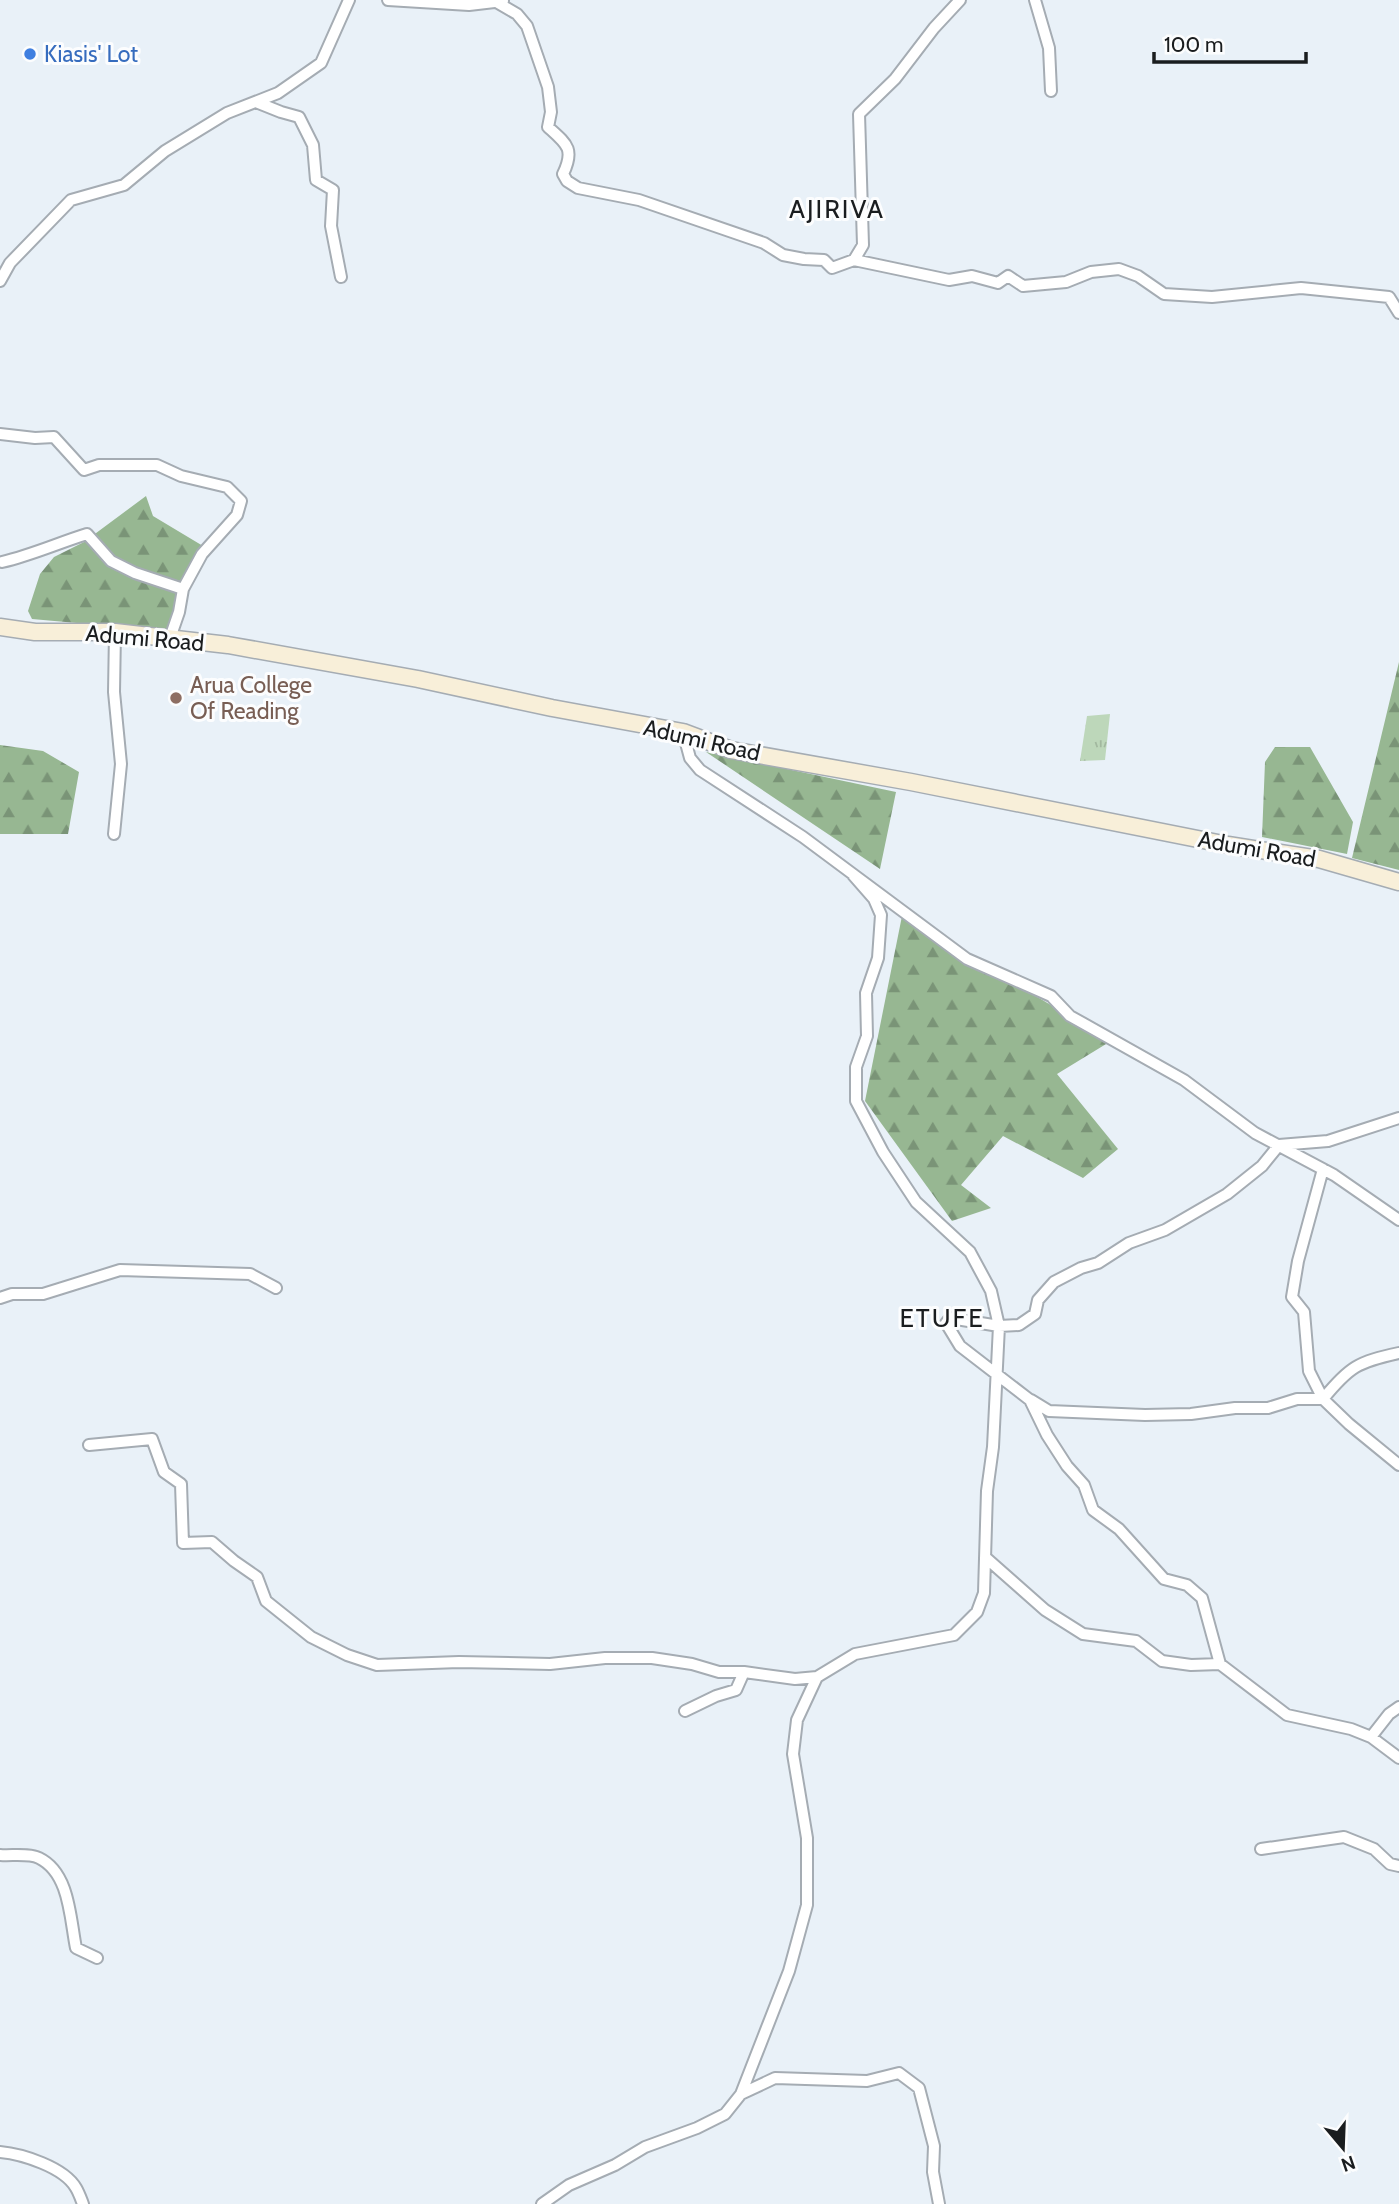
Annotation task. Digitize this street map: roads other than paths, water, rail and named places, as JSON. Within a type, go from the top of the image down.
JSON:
[{"type":"main road","name":"Adumi Road","points":[[0,626],[35,632],[114,632],[228,645],[425,680],[552,708],[683,732],[731,750],[911,782],[1228,845],[1319,859],[1399,882]]},
{"type":"street","points":[[0,281],[10,263],[71,200],[124,185],[164,151],[227,113],[278,93],[321,63],[349,0]]},
{"type":"street","points":[[388,0],[469,5],[502,2],[527,26],[548,87],[551,111],[548,127],[567,146],[570,153],[564,174],[567,181],[578,188],[639,200],[764,243],[783,255],[824,260],[832,268],[855,260],[948,280],[972,276],[998,283],[1008,276],[1023,286],[1066,282],[1091,272],[1119,269],[1138,276],[1164,295],[1212,296],[1301,288],[1389,297],[1399,313]]},
{"type":"street","points":[[855,260],[863,245],[859,114],[895,79],[934,28],[960,0]]},
{"type":"street","points":[[1035,0],[1049,48],[1051,91]]},
{"type":"street","points":[[256,102],[299,117],[313,145],[316,180],[333,190],[331,226],[341,278]]},
{"type":"street","points":[[0,434],[35,438],[54,436],[84,470],[99,465],[158,465],[181,476],[228,487],[241,501],[237,514],[202,554],[183,589],[170,638]]},
{"type":"street","points":[[2,562],[87,534],[111,561],[135,573],[183,589]]},
{"type":"street","points":[[114,632],[114,692],[121,764],[114,834]]},
{"type":"street","points":[[683,732],[690,758],[700,770],[803,837],[967,959],[1051,996],[1070,1016],[1184,1080],[1255,1133],[1323,1169],[1399,1220]]},
{"type":"street","points":[[89,1445],[152,1439],[163,1472],[181,1484],[183,1543],[212,1542],[257,1577],[265,1601],[311,1637],[346,1655],[377,1665],[459,1662],[550,1664],[605,1658],[652,1658],[692,1664],[719,1672],[744,1672],[795,1679],[817,1677],[855,1654],[954,1635],[977,1612],[984,1593],[987,1491],[993,1447],[999,1326],[991,1291],[970,1252],[916,1202],[883,1152],[856,1101],[856,1067],[867,1036],[866,993],[878,958],[881,915],[874,899],[853,875]]},
{"type":"street","points":[[1323,1399],[1297,1399],[1268,1408],[1235,1408],[1191,1414],[1049,1411],[1030,1400],[960,1346],[946,1323],[950,1318],[999,1326],[1019,1325],[1035,1314],[1038,1300],[1054,1282],[1081,1268],[1098,1263],[1129,1243],[1165,1230],[1227,1194],[1262,1166],[1279,1146],[1328,1141],[1399,1118]]},
{"type":"street","points":[[1323,1169],[1298,1261],[1292,1297],[1304,1312],[1309,1371],[1323,1399],[1399,1465]]},
{"type":"street","points":[[0,1298],[12,1294],[43,1294],[120,1270],[250,1274],[276,1288]]},
{"type":"street","points":[[1323,1399],[1343,1374],[1370,1360],[1399,1353]]},
{"type":"street","points":[[1030,1400],[1047,1435],[1067,1466],[1084,1485],[1093,1510],[1119,1529],[1164,1579],[1187,1585],[1202,1598],[1220,1664],[1287,1715],[1351,1729],[1371,1737],[1399,1758]]},
{"type":"street","points":[[985,1557],[1045,1610],[1083,1634],[1136,1641],[1162,1661],[1191,1665],[1220,1664]]},
{"type":"street","points":[[685,1711],[736,1690],[744,1672]]},
{"type":"street","points":[[542,2204],[569,2185],[615,2165],[645,2147],[697,2128],[725,2113],[741,2094],[789,1970],[807,1905],[807,1838],[793,1754],[797,1720],[817,1677]]},
{"type":"street","points":[[1371,1737],[1389,1714],[1399,1707]]},
{"type":"street","points":[[1261,1849],[1344,1837],[1374,1849],[1390,1864],[1399,1866]]},
{"type":"street","points":[[0,1855],[38,1857],[55,1871],[67,1896],[76,1948],[97,1958]]},
{"type":"street","points":[[741,2094],[775,2078],[867,2081],[899,2073],[919,2088],[934,2146],[933,2172],[939,2204]]},
{"type":"street","points":[[0,2152],[31,2157],[61,2174],[76,2186],[83,2204]]},
{"type":"place","name":"Kiasis' Lot","points":[[30,54]]},
{"type":"place","name":"Arua College Of Reading","points":[[176,698]]},
{"type":"district","name":"AJIRIVA","points":[[837,209]]},
{"type":"district","name":"ETUFE","points":[[942,1318]]}]
